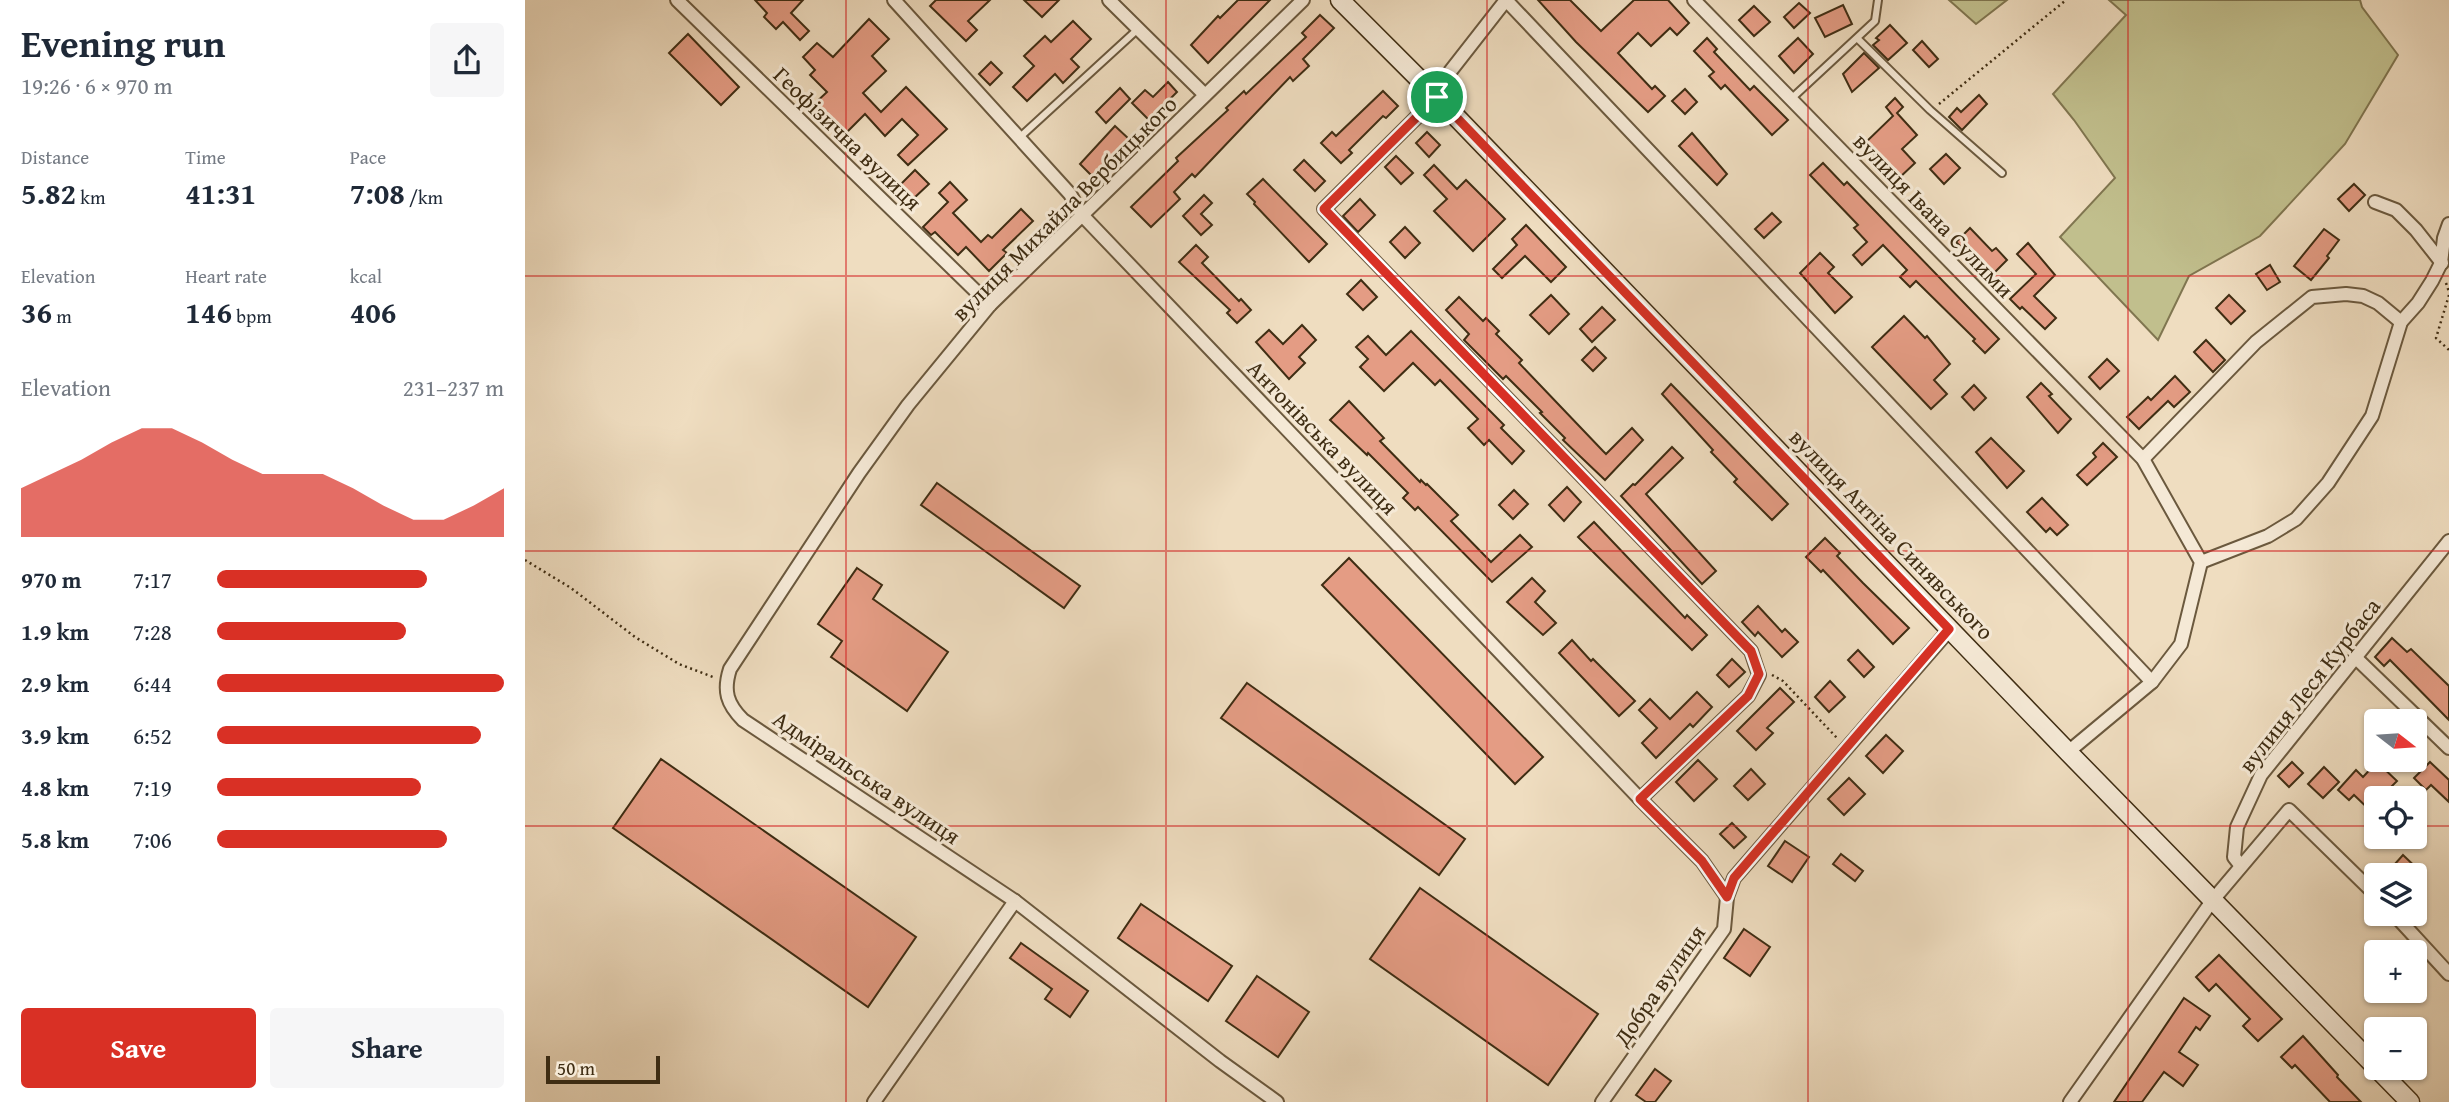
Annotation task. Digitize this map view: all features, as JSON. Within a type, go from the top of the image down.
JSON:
[{"type":"street","name":"Геофізична вулиця","points":[[677,0],[990,305]]},
{"type":"street","name":"Антонівська вулиця","points":[[894,0],[1070,194],[1082,215],[1702,861],[1727,897]]},
{"type":"street","points":[[1109,0],[1205,95]]},
{"type":"street","name":"вулиця Михайла Вербицького","points":[[728,676],[859,473],[908,405],[990,305],[1303,0]]},
{"type":"street","name":"вулиця Антіна Синявського","points":[[1340,0],[2410,1102]]},
{"type":"street","points":[[1640,799],[1748,696],[1759,674],[1751,651],[1324,209],[1437,97],[1449,73],[1506,0],[2152,682]]},
{"type":"street","name":"вулиця Івана Сулими","points":[[1695,0],[2143,459],[2201,562]]},
{"type":"street","points":[[2375,202],[2396,210],[2445,263]]},
{"type":"street","points":[[2068,752],[2152,682],[2181,643],[2201,562],[2268,536],[2296,519],[2328,483],[2372,416],[2401,322],[2418,303],[2445,263],[2444,238],[2449,224]]},
{"type":"street","points":[[2143,459],[2256,342],[2312,297],[2346,294],[2363,296],[2378,303],[2401,322]]},
{"type":"street","name":"вулиця Леся Курбаса","points":[[2241,866],[2234,857],[2237,827],[2261,775],[2448,546]]},
{"type":"street","name":"Добра вулиця","points":[[1602,1102],[1724,929],[1727,897],[1734,878],[1949,629]]},
{"type":"street","points":[[2355,658],[2449,748]]},
{"type":"street","name":"Адміральська вулиця","points":[[728,676],[726,695],[743,720],[1015,901],[1220,1061],[1277,1102]]},
{"type":"street","points":[[2070,1102],[2212,901],[2290,810],[2364,884]]},
{"type":"street","points":[[874,1102],[1015,901]]},
{"type":"street","points":[[2405,926],[2449,974]]},
{"type":"lane","points":[[1791,99],[1875,21],[1878,0]]},
{"type":"lane","points":[[1019,138],[1138,29]]},
{"type":"lane","points":[[1857,39],[1930,110],[2002,173]]},
{"type":"path","points":[[1930,110],[2066,0]]},
{"type":"path","points":[[2449,295],[2436,338],[2449,350]]},
{"type":"path","points":[[525,560],[571,588],[635,637],[679,664],[728,676]]},
{"type":"path","points":[[1758,665],[1783,681],[1846,748]]},
{"type":"shaded area","points":[[1949,0],[2007,0],[1976,24]]},
{"type":"shaded area","points":[[2109,0],[2360,0],[2362,7],[2398,55],[2345,144],[2260,236],[2189,276],[2158,340],[2060,237],[2115,178],[2053,94],[2126,15]]},
{"type":"building","points":[[755,0],[803,0],[791,13],[809,31],[800,40],[783,22],[776,29],[764,17],[767,13]]},
{"type":"building","points":[[936,0],[990,0],[968,21],[977,30],[966,41],[930,6]]},
{"type":"building","points":[[1024,0],[1059,0],[1042,17]]},
{"type":"building","points":[[1238,0],[1270,0],[1208,63],[1191,45],[1218,16],[1220,18]]},
{"type":"building","points":[[1538,0],[1570,0],[1601,31],[1634,0],[1668,0],[1689,23],[1677,35],[1670,28],[1651,46],[1638,33],[1618,53],[1652,89],[1655,86],[1665,96],[1648,112],[1576,42]]},
{"type":"building","points":[[1799,3],[1810,13],[1794,28],[1784,17]]},
{"type":"building","points":[[1843,5],[1852,24],[1825,37],[1815,18]]},
{"type":"building","points":[[1754,6],[1770,22],[1754,36],[1739,20]]},
{"type":"building","points":[[1320,15],[1334,28],[1303,59],[1309,66],[1293,81],[1290,77],[1195,177],[1192,174],[1174,192],[1180,199],[1151,227],[1131,207],[1178,161],[1176,158],[1228,110],[1226,108],[1244,91],[1246,94],[1306,37],[1302,33]]},
{"type":"building","points":[[869,19],[889,39],[872,56],[886,71],[863,93],[881,112],[906,87],[947,129],[908,165],[898,155],[918,135],[902,119],[885,136],[865,114],[842,137],[812,106],[827,92],[810,75],[815,70],[803,57],[817,43],[833,57]]},
{"type":"building","points":[[1073,21],[1091,39],[1071,59],[1079,67],[1063,83],[1055,74],[1027,101],[1013,87],[1034,66],[1024,56],[1045,36],[1051,42]]},
{"type":"building","points":[[1890,25],[1907,43],[1888,60],[1873,45],[1879,40],[1876,38]]},
{"type":"building","points":[[688,34],[739,87],[721,105],[669,53]]},
{"type":"building","points":[[1707,38],[1717,49],[1714,52],[1750,90],[1754,86],[1788,120],[1772,135],[1725,85],[1721,89],[1709,76],[1714,72],[1694,51]]},
{"type":"building","points":[[1798,38],[1813,54],[1794,73],[1779,56]]},
{"type":"building","points":[[1922,41],[1938,59],[1929,67],[1913,50]]},
{"type":"building","points":[[1864,53],[1879,68],[1852,92],[1843,74]]},
{"type":"building","points":[[991,62],[1002,73],[990,85],[979,74]]},
{"type":"building","points":[[1168,82],[1177,92],[1149,120],[1132,103],[1145,90],[1153,97]]},
{"type":"building","points":[[1120,88],[1130,99],[1106,123],[1096,112]]},
{"type":"building","points":[[1685,89],[1697,102],[1685,114],[1672,101]]},
{"type":"building","points":[[1383,91],[1398,106],[1386,118],[1383,116],[1349,150],[1352,153],[1341,163],[1321,143],[1332,132],[1336,136]]},
{"type":"building","points":[[1979,95],[1987,104],[1962,130],[1949,117],[1957,108],[1961,112]]},
{"type":"building","points":[[1895,98],[1903,107],[1897,113],[1917,135],[1902,149],[1915,163],[1898,179],[1864,144],[1893,116],[1886,107]]},
{"type":"building","points":[[1115,126],[1130,140],[1092,176],[1080,164]]},
{"type":"building","points":[[1427,132],[1440,145],[1429,157],[1416,143]]},
{"type":"building","points":[[1692,133],[1727,174],[1717,185],[1679,146]]},
{"type":"building","points":[[1946,154],[1960,168],[1944,184],[1930,169]]},
{"type":"building","points":[[1396,156],[1413,173],[1401,184],[1385,167]]},
{"type":"building","points":[[1304,160],[1325,181],[1315,191],[1294,170]]},
{"type":"building","points":[[1823,163],[1844,185],[1847,182],[1999,339],[1985,353],[1973,341],[1975,339],[1916,281],[1910,287],[1900,277],[1907,270],[1883,245],[1862,265],[1853,255],[1867,242],[1854,228],[1858,225],[1810,175]]},
{"type":"building","points":[[1434,165],[1457,189],[1466,180],[1505,219],[1473,251],[1434,211],[1447,199],[1424,175]]},
{"type":"building","points":[[915,170],[929,184],[913,199],[900,185]]},
{"type":"building","points":[[1263,179],[1327,244],[1309,262],[1247,194]]},
{"type":"building","points":[[950,182],[967,200],[953,213],[981,242],[988,235],[992,238],[1021,209],[1033,221],[1003,250],[1007,253],[989,271],[966,247],[958,255],[935,232],[931,235],[923,227],[948,202],[939,193]]},
{"type":"building","points":[[2354,184],[2365,195],[2349,211],[2338,199]]},
{"type":"building","points":[[1204,195],[1212,203],[1201,214],[1212,225],[1201,235],[1183,216]]},
{"type":"building","points":[[1360,199],[1375,215],[1358,232],[1343,216]]},
{"type":"building","points":[[1772,213],[1781,222],[1764,238],[1755,229]]},
{"type":"building","points":[[1526,225],[1566,267],[1551,282],[1525,256],[1502,278],[1493,269],[1517,245],[1512,239]]},
{"type":"building","points":[[1405,227],[1420,243],[1405,258],[1390,242]]},
{"type":"building","points":[[1970,228],[1992,251],[1996,248],[2007,260],[1991,276],[1956,242]]},
{"type":"building","points":[[2324,229],[2339,240],[2327,256],[2329,258],[2311,280],[2294,266]]},
{"type":"building","points":[[2028,243],[2055,275],[2034,296],[2056,318],[2045,329],[2010,299],[2036,274],[2017,254]]},
{"type":"building","points":[[1196,245],[1208,257],[1202,263],[1251,310],[1237,323],[1227,313],[1230,310],[1179,262]]},
{"type":"building","points":[[1820,253],[1834,267],[1828,273],[1852,297],[1835,313],[1800,273]]},
{"type":"building","points":[[2270,265],[2280,282],[2267,290],[2256,274]]},
{"type":"building","points":[[1361,280],[1377,297],[1363,310],[1347,294]]},
{"type":"building","points":[[1551,295],[1569,314],[1549,334],[1530,315]]},
{"type":"building","points":[[2229,295],[2245,311],[2231,324],[2216,308]]},
{"type":"building","points":[[1459,297],[1483,321],[1486,318],[1499,331],[1496,334],[1522,360],[1519,363],[1606,454],[1632,428],[1643,440],[1605,480],[1563,440],[1565,438],[1540,413],[1542,412],[1506,376],[1503,379],[1464,340],[1469,334],[1446,310]]},
{"type":"building","points":[[1602,307],[1615,320],[1592,342],[1580,329]]},
{"type":"building","points":[[1904,316],[1925,338],[1927,336],[1950,364],[1934,380],[1947,394],[1931,409],[1872,347]]},
{"type":"building","points":[[1302,325],[1316,340],[1299,357],[1305,363],[1289,379],[1256,342],[1269,330],[1283,344]]},
{"type":"building","points":[[1411,331],[1504,425],[1501,428],[1524,451],[1512,464],[1489,440],[1484,445],[1468,428],[1478,419],[1440,380],[1435,385],[1413,363],[1384,391],[1360,367],[1368,359],[1356,347],[1368,336],[1386,355]]},
{"type":"building","points":[[2206,340],[2225,360],[2213,372],[2194,352]]},
{"type":"building","points":[[1595,347],[1606,358],[1593,371],[1582,360]]},
{"type":"building","points":[[2107,359],[2119,371],[2100,389],[2089,377]]},
{"type":"building","points":[[2175,376],[2190,392],[2174,407],[2168,401],[2139,429],[2127,417],[2148,397],[2151,400]]},
{"type":"building","points":[[2041,383],[2052,394],[2049,396],[2071,419],[2058,433],[2027,397]]},
{"type":"building","points":[[1671,384],[1788,504],[1772,520],[1734,482],[1737,479],[1662,394]]},
{"type":"building","points":[[1974,385],[1986,398],[1974,410],[1962,397]]},
{"type":"building","points":[[1349,401],[1384,438],[1380,441],[1420,482],[1421,480],[1427,484],[1458,515],[1451,521],[1491,562],[1520,535],[1532,547],[1492,582],[1418,507],[1415,510],[1403,498],[1408,493],[1368,453],[1367,455],[1330,420]]},
{"type":"building","points":[[1991,438],[2024,471],[2007,488],[1976,452]]},
{"type":"building","points":[[2103,443],[2117,457],[2087,485],[2077,475],[2096,457],[2093,453]]},
{"type":"building","points":[[1672,447],[1683,458],[1646,494],[1716,571],[1702,584],[1621,496]]},
{"type":"building","points":[[937,483],[1080,586],[1064,608],[921,505]]},
{"type":"building","points":[[1567,487],[1581,502],[1564,521],[1549,505]]},
{"type":"building","points":[[1514,490],[1528,504],[1513,519],[1499,505]]},
{"type":"building","points":[[2042,498],[2068,525],[2057,535],[2050,528],[2046,532],[2027,512]]},
{"type":"building","points":[[1594,522],[1685,618],[1687,615],[1707,635],[1692,650],[1578,537]]},
{"type":"building","points":[[1825,538],[1840,553],[1837,556],[1909,628],[1893,644],[1823,570],[1821,572],[1806,557]]},
{"type":"building","points":[[1349,558],[1543,757],[1515,784],[1322,585]]},
{"type":"building","points":[[857,568],[882,585],[873,599],[948,652],[907,711],[831,657],[842,641],[818,624]]},
{"type":"building","points":[[1532,578],[1545,591],[1535,602],[1556,623],[1543,635],[1507,602]]},
{"type":"building","points":[[1758,606],[1782,632],[1785,629],[1798,642],[1782,657],[1758,632],[1755,636],[1742,622]]},
{"type":"building","points":[[2392,638],[2407,652],[2411,649],[2449,686],[2449,720],[2390,660],[2384,666],[2375,657]]},
{"type":"building","points":[[1572,640],[1635,701],[1619,716],[1559,653]]},
{"type":"building","points":[[1858,650],[1874,667],[1864,677],[1848,660]]},
{"type":"building","points":[[1732,659],[1745,672],[1729,687],[1717,675]]},
{"type":"building","points":[[1830,681],[1845,697],[1829,712],[1815,697]]},
{"type":"building","points":[[1247,683],[1465,839],[1439,875],[1221,718]]},
{"type":"building","points":[[1780,688],[1794,702],[1767,728],[1773,733],[1756,750],[1737,731]]},
{"type":"building","points":[[1697,692],[1712,707],[1693,727],[1690,724],[1656,758],[1642,743],[1657,728],[1639,710],[1650,699],[1670,719]]},
{"type":"building","points":[[1886,735],[1903,751],[1883,773],[1866,756]]},
{"type":"building","points":[[661,759],[916,937],[868,1007],[613,828]]},
{"type":"building","points":[[1698,760],[1717,779],[1694,801],[1676,782]]},
{"type":"building","points":[[2292,762],[2303,773],[2289,787],[2278,776]]},
{"type":"building","points":[[2430,762],[2449,780],[2449,802],[2431,785],[2427,789],[2427,786],[2422,786],[2414,778],[2420,772],[2427,772]]},
{"type":"building","points":[[2324,767],[2339,782],[2323,798],[2308,784]]},
{"type":"building","points":[[1751,769],[1765,784],[1748,800],[1734,786]]},
{"type":"building","points":[[2356,770],[2363,777],[2368,772],[2388,772],[2397,781],[2392,786],[2364,786],[2364,805],[2354,795],[2349,800],[2338,790]]},
{"type":"building","points":[[1849,778],[1865,794],[1844,815],[1828,799]]},
{"type":"building","points":[[1732,823],[1746,837],[1734,848],[1720,834]]},
{"type":"building","points":[[1785,841],[1809,857],[1792,882],[1768,866]]},
{"type":"building","points":[[1841,854],[1863,871],[1855,881],[1833,864]]},
{"type":"building","points":[[2403,855],[2411,863],[2396,863]]},
{"type":"building","points":[[1420,888],[1598,1014],[1548,1085],[1370,959]]},
{"type":"building","points":[[1141,904],[1232,966],[1208,1001],[1118,938]]},
{"type":"building","points":[[1744,929],[1770,947],[1750,976],[1724,958]]},
{"type":"building","points":[[1021,943],[1088,991],[1070,1017],[1045,999],[1052,989],[1010,958]]},
{"type":"building","points":[[2219,955],[2282,1019],[2258,1041],[2243,1026],[2250,1019],[2216,984],[2209,991],[2196,977]]},
{"type":"building","points":[[1257,976],[1309,1012],[1278,1057],[1226,1021]]},
{"type":"building","points":[[2184,998],[2210,1016],[2200,1030],[2196,1027],[2179,1052],[2198,1065],[2183,1086],[2164,1072],[2142,1102],[2114,1102]]},
{"type":"building","points":[[2303,1036],[2361,1102],[2330,1102],[2295,1065],[2292,1068],[2281,1057]]},
{"type":"building","points":[[1655,1069],[1671,1081],[1655,1102],[1646,1102],[1636,1095]]},
{"type":"route","points":[[1437,97],[1949,629],[1734,878],[1727,897],[1702,861],[1640,799],[1748,696],[1759,674],[1751,651],[1324,209],[1437,97]]}]
